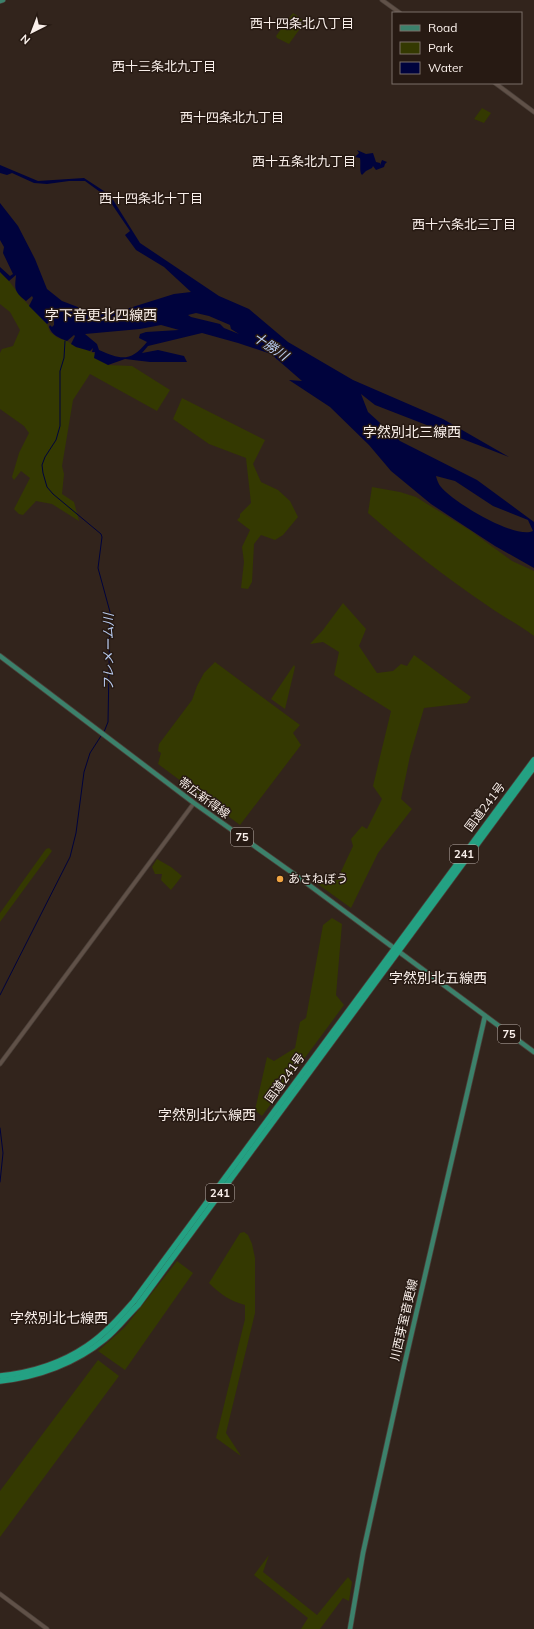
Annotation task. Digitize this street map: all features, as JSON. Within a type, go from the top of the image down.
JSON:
[{"type":"highway","name":"国道241号","points":[[0,1381],[26,1377],[52,1369],[70,1361],[106,1338],[128,1316],[154,1284],[534,760]]},
{"type":"highway","name":"国道241号","points":[[0,1376],[28,1371],[64,1359],[87,1346],[106,1332],[120,1317],[134,1301],[534,767]]},
{"type":"main road","name":"帯広新得線","points":[[0,656],[194,803],[534,1052]]},
{"type":"main road","name":"川西芽室音更線","points":[[350,1629],[363,1552],[405,1362],[485,1016]]},
{"type":"street","points":[[382,0],[399,12]]},
{"type":"street","points":[[496,84],[534,112]]},
{"type":"street","points":[[0,1064],[194,803]]},
{"type":"street","points":[[0,1594],[47,1629]]},
{"type":"green space","points":[[293,13],[303,20],[304,23],[289,44],[276,36]]},
{"type":"green space","points":[[482,108],[491,113],[484,123],[474,119]]},
{"type":"green space","points":[[0,272],[47,324],[50,332],[58,338],[95,354],[108,365],[132,366],[170,390],[157,411],[90,374],[73,400],[62,466],[64,474],[62,494],[74,502],[79,521],[52,504],[36,501],[23,515],[19,514],[14,509],[30,478],[21,471],[14,480],[12,477],[19,453],[29,433],[24,426],[0,409],[0,353],[2,349],[13,346],[20,330],[10,312],[0,304]]},
{"type":"green space","points":[[182,398],[265,440],[253,464],[261,482],[278,490],[290,501],[298,517],[283,535],[275,540],[261,535],[254,544],[252,582],[248,589],[241,588],[244,562],[242,547],[250,530],[237,520],[240,517],[240,514],[251,503],[246,458],[209,444],[173,419]]},
{"type":"green space","points":[[372,487],[400,492],[416,497],[471,531],[512,561],[534,571],[534,636],[442,573],[368,513]]},
{"type":"green space","points":[[343,603],[366,629],[359,646],[377,673],[393,671],[401,664],[407,666],[414,655],[471,697],[467,703],[424,708],[410,756],[401,799],[412,809],[378,853],[351,908],[315,882],[337,880],[353,846],[351,839],[362,826],[367,829],[382,799],[373,786],[391,711],[334,675],[339,652],[323,642],[310,644],[323,630]]},
{"type":"green space","points":[[215,662],[300,725],[293,733],[301,745],[240,825],[158,764],[161,753],[158,751],[159,744],[192,700],[204,673]]},
{"type":"green space","points":[[294,665],[295,667],[285,709],[271,699]]},
{"type":"green space","points":[[49,848],[52,851],[0,922],[0,913],[46,849]]},
{"type":"green space","points":[[157,859],[171,867],[182,876],[171,890],[161,880],[162,874],[155,874],[152,867]]},
{"type":"green space","points":[[332,918],[342,924],[336,995],[344,1005],[262,1116],[255,1110],[267,1057],[274,1061],[295,1048],[300,1022],[306,1018],[323,925]]},
{"type":"green space","points":[[244,1232],[248,1235],[252,1244],[255,1258],[255,1313],[226,1433],[241,1456],[216,1438],[245,1319],[245,1305],[226,1297],[209,1283],[240,1233]]},
{"type":"green space","points":[[177,1261],[193,1273],[125,1370],[98,1351],[125,1327]]},
{"type":"green space","points":[[98,1360],[119,1376],[0,1537],[0,1491]]},
{"type":"green space","points":[[269,1555],[263,1572],[317,1615],[348,1577],[352,1582],[349,1601],[343,1598],[320,1629],[301,1629],[308,1618],[254,1575]]},
{"type":"water","points":[[357,150],[366,154],[373,153],[376,162],[380,163],[380,165],[382,160],[387,162],[384,167],[376,170],[373,166],[362,175],[360,170],[360,158],[355,157],[359,153]]},
{"type":"water","name":"十勝川","points":[[0,165],[38,181],[84,178],[110,195],[140,243],[219,296],[249,309],[288,342],[353,380],[443,419],[509,457],[375,405],[361,394],[368,412],[400,441],[477,480],[534,522],[534,568],[495,546],[431,504],[391,471],[369,445],[330,407],[289,380],[302,381],[271,354],[202,333],[148,346],[142,353],[158,350],[184,356],[187,362],[150,362],[125,359],[108,365],[94,358],[95,352],[92,352],[93,348],[90,351],[71,344],[75,336],[74,335],[67,341],[56,336],[49,327],[50,325],[52,327],[54,325],[54,320],[52,319],[47,324],[29,306],[33,298],[32,296],[26,301],[17,292],[15,286],[16,275],[9,281],[0,272],[0,267],[10,276],[13,274],[3,253],[4,247],[0,240],[0,203],[18,226],[35,259],[47,289],[62,301],[91,312],[123,310],[174,294],[191,292],[164,267],[136,250],[125,235],[130,231],[107,197],[85,181],[69,181],[47,184],[34,183],[12,173],[7,175],[0,173]],"holes":[[[196,313],[209,316],[230,325],[231,329],[239,334],[224,328],[220,324],[188,315]],[[161,325],[179,330],[146,332],[140,334],[139,338],[147,342],[136,353],[125,357],[114,356],[99,350],[97,344],[85,334],[140,329]],[[436,476],[455,481],[493,506],[528,520],[533,531],[525,532],[513,530],[485,518],[448,494],[438,482]]]},
{"type":"waterway","name":"フレメーム川","points":[[65,341],[64,358],[60,371],[60,426],[56,440],[45,457],[42,465],[47,487],[53,494],[101,534],[102,537],[98,568],[110,612],[108,722],[104,732]]},
{"type":"waterway","name":"フレメーム川","points":[[0,995],[70,857],[76,833],[84,772],[90,753],[101,736]]},
{"type":"waterway","name":"フレメーム川","points":[[0,1128],[3,1153],[0,1182]]},
{"type":"place","name":"あさねぼう","points":[[280,879]]},
{"type":"district","name":"西十四条北八丁目","points":[[302,23]]},
{"type":"district","name":"西十三条北九丁目","points":[[164,66]]},
{"type":"district","name":"西十四条北九丁目","points":[[232,117]]},
{"type":"district","name":"西十五条北九丁目","points":[[304,161]]},
{"type":"district","name":"西十四条北十丁目","points":[[151,198]]},
{"type":"district","name":"西十六条北三丁目","points":[[464,224]]},
{"type":"district","name":"字下音更北四線西","points":[[101,315]]},
{"type":"district","name":"字然別北三線西","points":[[412,432]]},
{"type":"district","name":"字然別北五線西","points":[[438,978]]},
{"type":"district","name":"字然別北六線西","points":[[207,1115]]},
{"type":"district","name":"字然別北七線西","points":[[59,1318]]}]
